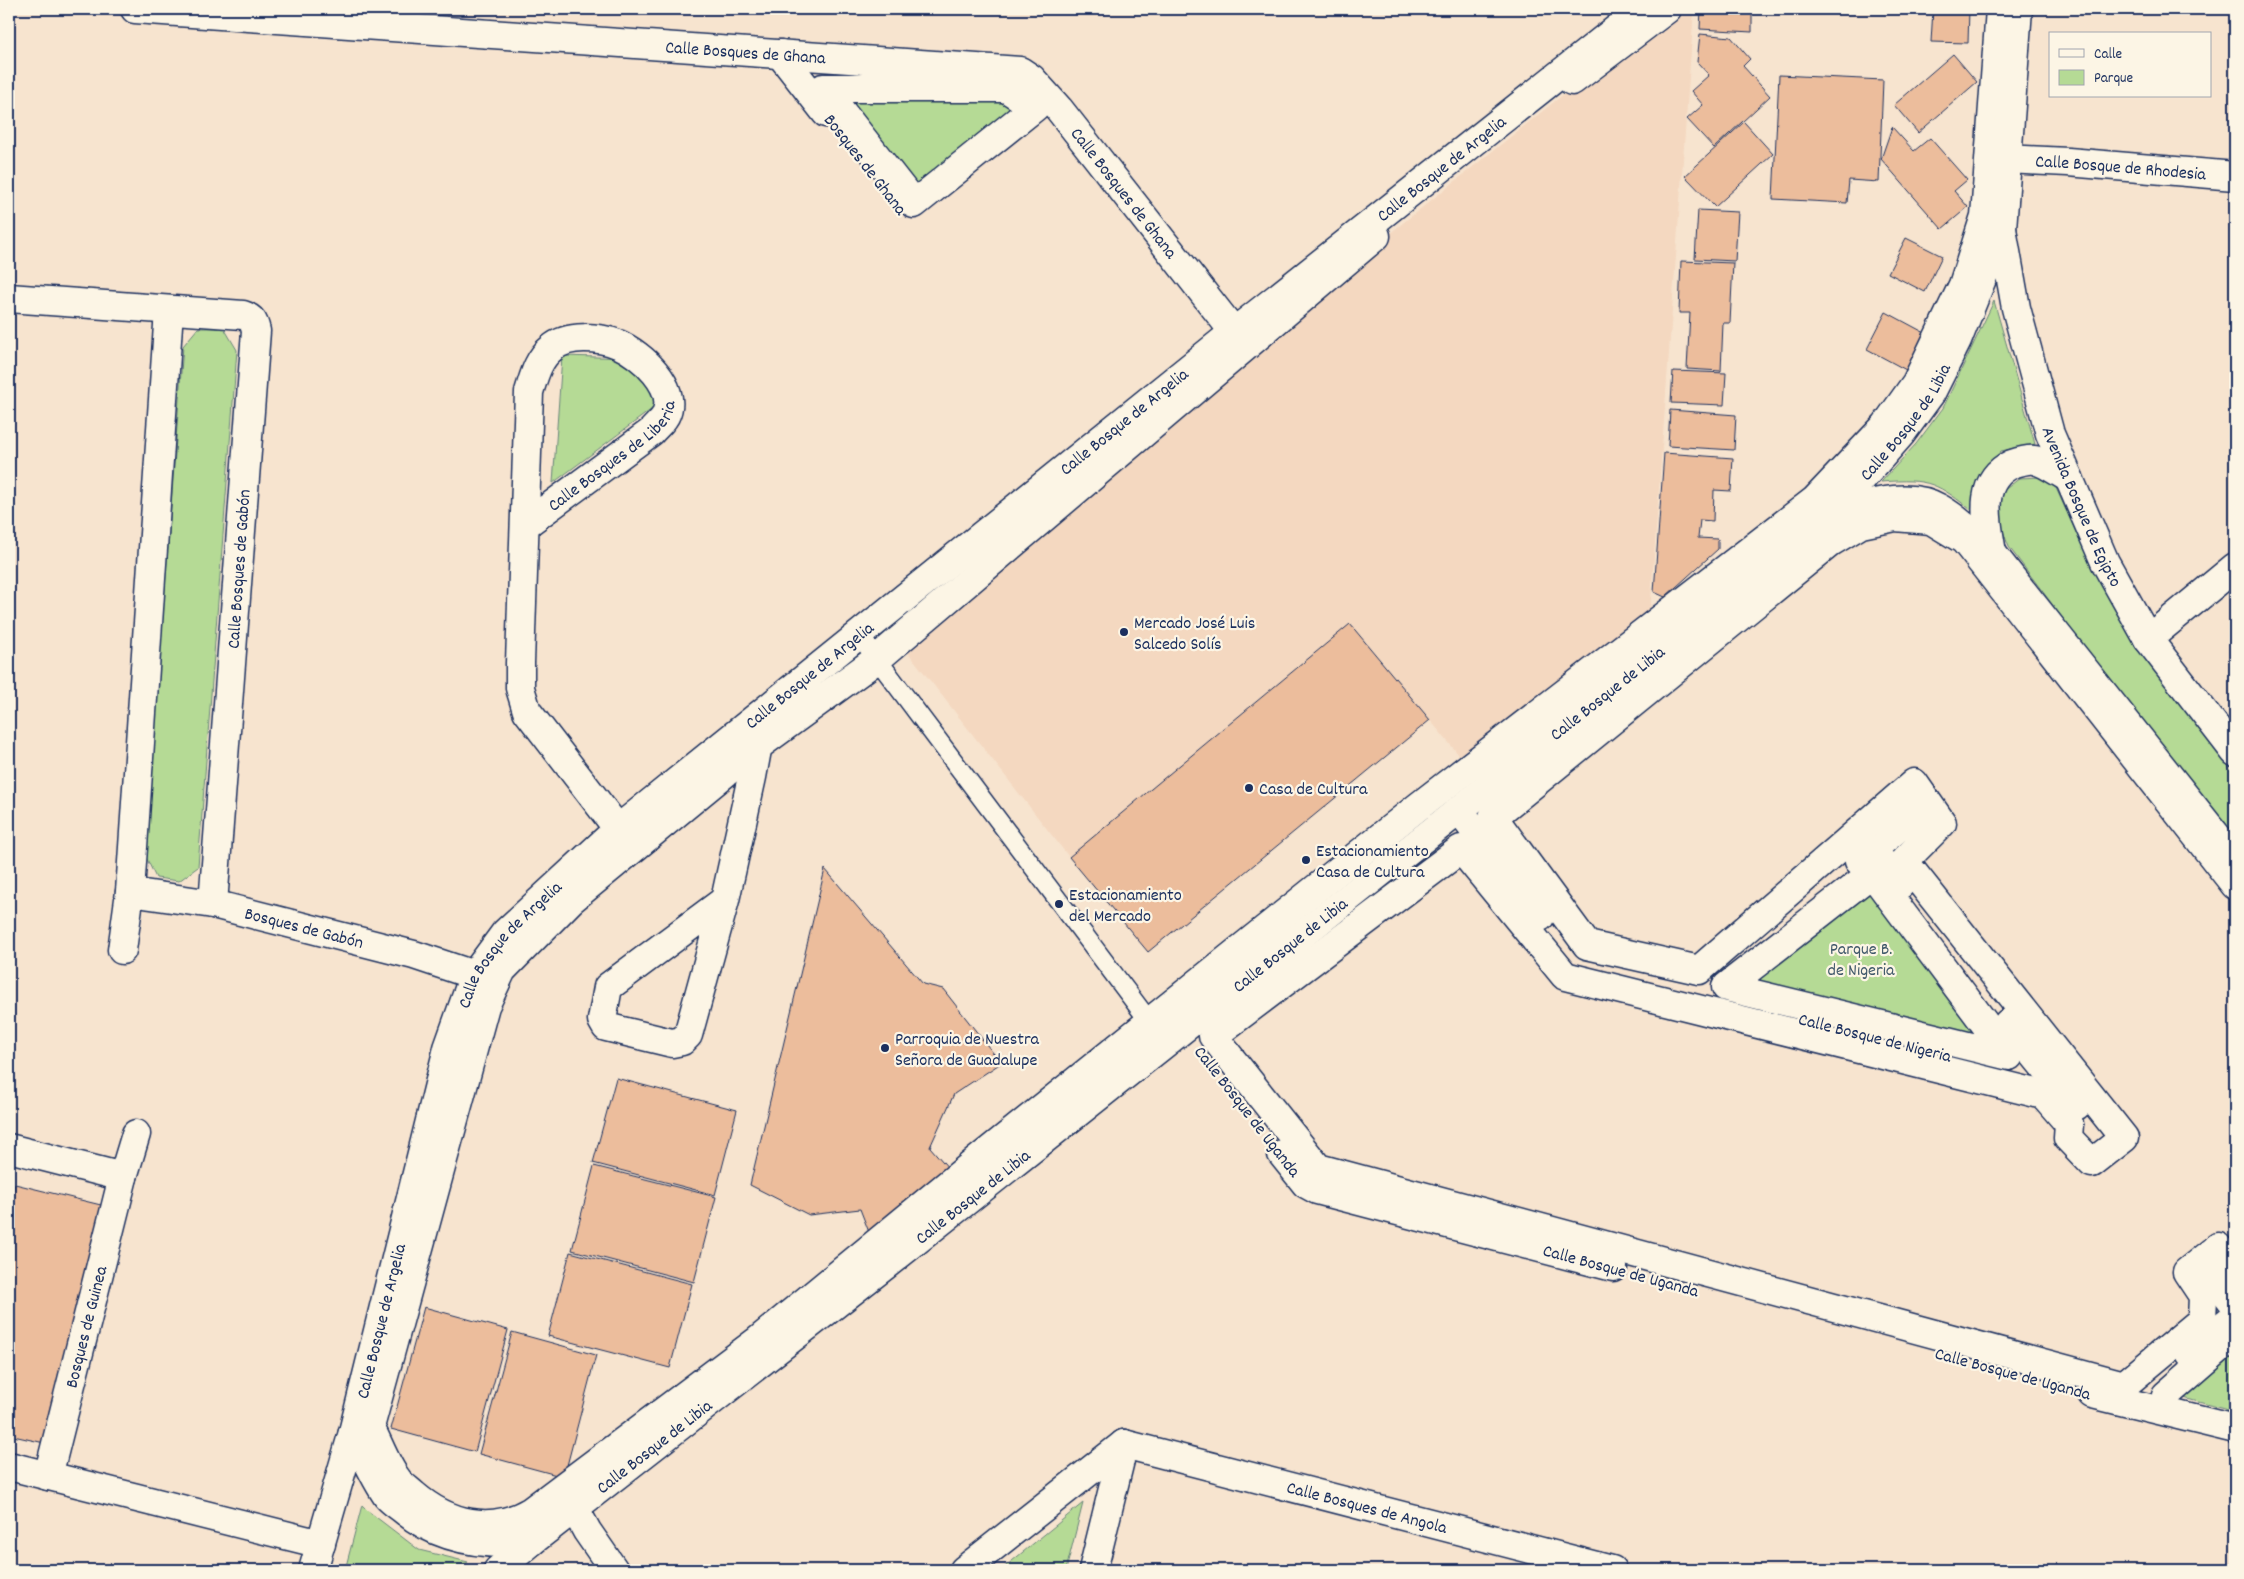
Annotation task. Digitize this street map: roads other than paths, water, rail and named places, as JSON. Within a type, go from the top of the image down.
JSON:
[{"type":"street","name":"Calle Bosques de Ghana","points":[[135,9],[1020,71],[1032,79],[1047,108],[1234,332]]},
{"type":"street","name":"Calle Bosque de Argelia","points":[[313,1570],[353,1432],[448,1048],[474,975],[505,933],[618,829],[1234,332],[1642,9]]},
{"type":"street","points":[[1667,9],[1425,194],[877,659],[758,746],[571,900],[502,970],[485,1006],[370,1427],[397,1480],[421,1501],[450,1517],[472,1524],[503,1523],[531,1511],[756,1342],[1150,1021],[1419,806],[1815,500],[1886,425],[1916,383],[1963,285],[1985,216],[2000,9]]},
{"type":"street","name":"Calle Bosque de Libia","points":[[498,1570],[1827,518],[1901,434],[1930,393],[1957,341],[2002,229],[2018,9]]},
{"type":"street","name":"Bosques de Ghana","points":[[780,54],[912,222],[1047,108]]},
{"type":"street","points":[[823,88],[1006,88],[1047,108],[914,204],[823,88]]},
{"type":"street","name":"Calle Bosque de Rhodesia","points":[[2006,159],[2068,162],[2235,176]]},
{"type":"street","name":"Avenida Bosque de Egipto","points":[[2002,229],[2016,308],[2050,434],[2105,562],[2148,639],[2235,752]]},
{"type":"street","name":"Calle Bosques de Gabón","points":[[9,298],[243,315],[252,320],[256,331],[213,904]]},
{"type":"street","points":[[122,950],[130,892],[169,310]]},
{"type":"street","name":"Calle Bosques de Liberia","points":[[525,525],[651,432],[666,414],[668,394],[657,374],[639,357],[618,344],[589,339],[569,339],[552,348],[536,368],[529,392],[520,663],[520,688],[527,712],[618,829]]},
{"type":"street","points":[[1992,553],[1986,511],[1989,490],[2000,470],[2016,462],[2034,460],[2069,478]]},
{"type":"street","points":[[1827,518],[1860,506],[1906,499],[1938,507],[1966,527],[1992,553],[2235,859]]},
{"type":"street","points":[[2235,885],[1964,540],[1931,520],[1895,517],[1861,524],[1831,542],[1493,816],[1587,945],[1700,970],[1914,782],[1942,823],[1904,861],[2124,1138],[2092,1163],[2068,1138],[2069,1124],[2044,1095],[1565,976],[1461,849],[1213,1036],[1318,1168],[2124,1385],[2202,1320],[2203,1296],[2187,1272],[2218,1247],[2223,1271],[2235,1305]]},
{"type":"street","points":[[2148,639],[2235,567]]},
{"type":"street","points":[[724,900],[608,987],[602,1020],[606,1027],[672,1043],[677,1043],[688,1035],[724,900],[758,746],[760,716]]},
{"type":"street","name":"Calle Bosque de Nigeria","points":[[1459,810],[1571,956],[1582,962],[2055,1083]]},
{"type":"street","points":[[1873,862],[1944,968],[2009,1056],[1726,987],[1873,862],[1917,812]]},
{"type":"street","points":[[1696,991],[1873,862]]},
{"type":"street","points":[[1873,862],[2055,1083],[2098,1130]]},
{"type":"street","name":"Bosques de Gabón","points":[[130,892],[213,904],[414,955],[474,975]]},
{"type":"street","name":"Calle Bosque de Uganda","points":[[1175,1036],[1302,1180],[1317,1190],[2128,1403],[2235,1429]]},
{"type":"street","name":"Bosques de Guinea","points":[[48,1476],[123,1177],[136,1134]]},
{"type":"street","points":[[9,1148],[123,1177]]},
{"type":"street","points":[[2128,1403],[2235,1316]]},
{"type":"street","points":[[2235,1335],[2166,1395],[2235,1414]]},
{"type":"street","points":[[353,1432],[388,1498],[416,1520],[466,1540],[499,1545],[531,1542]]},
{"type":"street","points":[[964,1570],[1124,1444]]},
{"type":"street","points":[[1094,1570],[1124,1444]]},
{"type":"street","name":"Calle Bosques de Angola","points":[[1124,1444],[1612,1570]]},
{"type":"street","points":[[9,1466],[321,1544]]},
{"type":"street","points":[[992,1570],[1096,1486],[1074,1570]]},
{"type":"street","points":[[575,1509],[587,1531],[614,1570]]},
{"type":"lane","points":[[859,635],[1150,1021],[1175,1036]]},
{"type":"place","name":"Mercado José Luis Salcedo Solís","points":[[1124,632]]},
{"type":"place","name":"Casa de Cultura","points":[[1249,788]]},
{"type":"place","name":"Estacionamiento Casa de Cultura","points":[[1306,860]]},
{"type":"place","name":"Estacionamiento del Mercado","points":[[1059,904]]},
{"type":"place","name":"Parroquia de Nuestra Señora de Guadalupe","points":[[885,1048]]},
{"type":"park label","name":"Parque B. de Nigeria","points":[[1861,958]]}]
